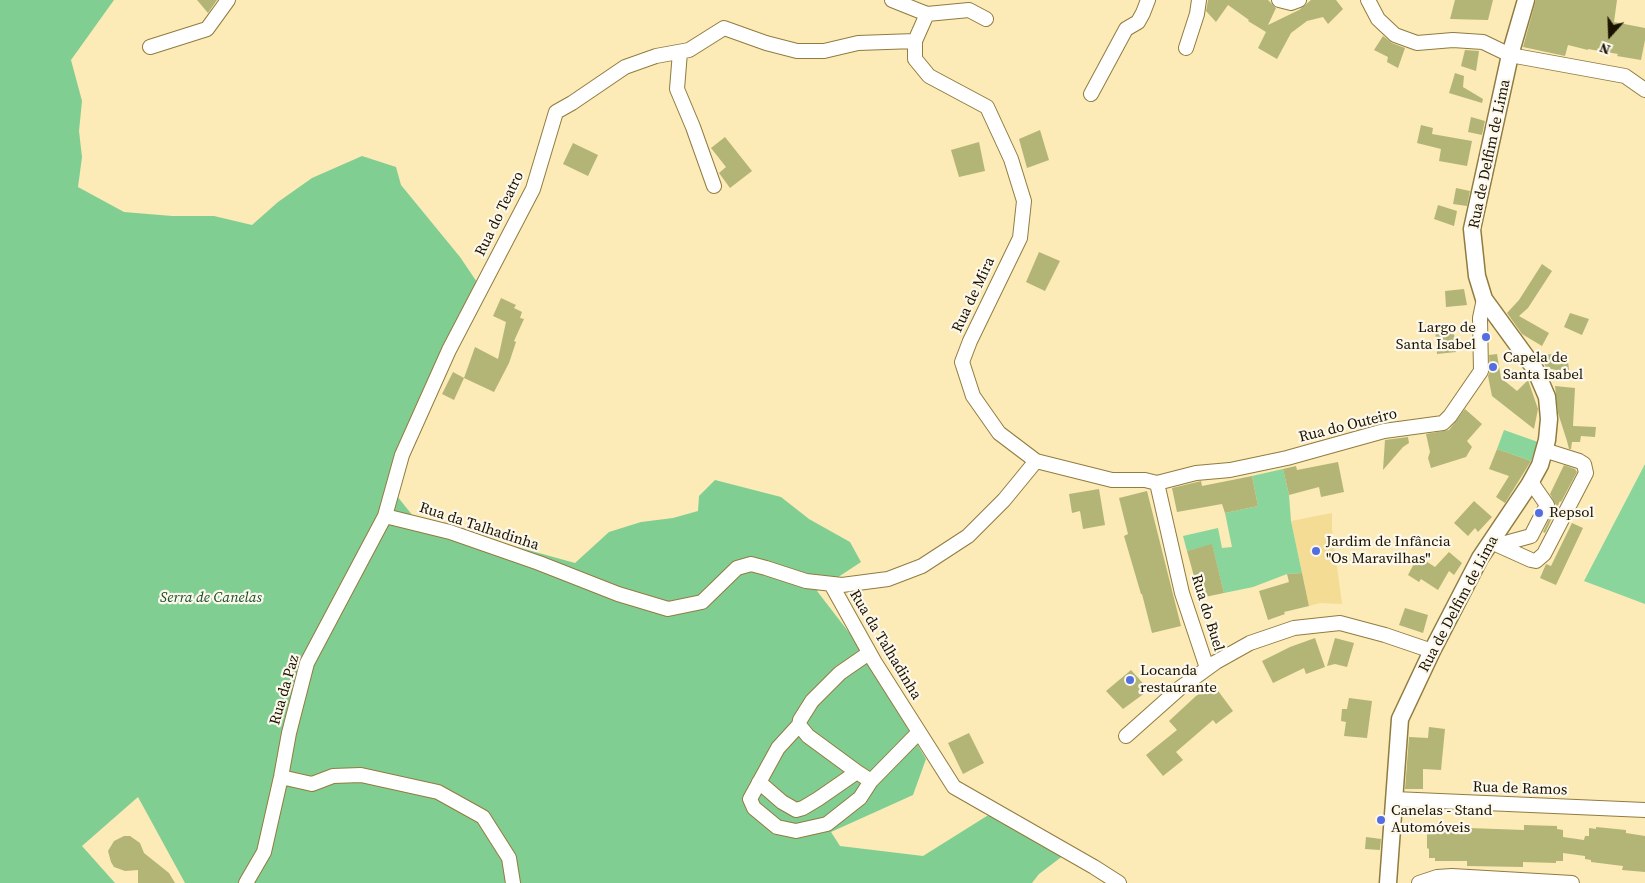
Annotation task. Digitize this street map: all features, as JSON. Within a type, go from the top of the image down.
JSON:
[{"type":"main road","name":"Rua de Delfim de Lima","points":[[1388,883],[1400,719],[1432,651],[1480,558],[1494,543],[1540,465],[1547,440],[1549,419],[1547,397],[1535,369],[1484,299],[1476,276],[1472,229],[1510,55],[1526,0]]},
{"type":"street","points":[[150,46],[207,29],[224,6],[242,0]]},
{"type":"street","points":[[892,0],[927,14],[969,10],[986,19]]},
{"type":"street","points":[[1091,94],[1126,29],[1138,22],[1148,0]]},
{"type":"street","points":[[1186,48],[1197,14],[1198,0]]},
{"type":"street","points":[[1279,0],[1291,3],[1299,0]]},
{"type":"street","points":[[1368,0],[1378,19],[1395,35],[1416,43],[1453,40],[1483,42],[1510,55],[1625,76],[1645,90]]},
{"type":"street","points":[[915,41],[927,14]]},
{"type":"street","name":"Rua do Teatro","points":[[385,516],[402,455],[449,350],[533,189],[556,112],[625,67],[656,56],[689,50],[724,28],[766,43],[797,51],[824,50],[858,43],[915,41]]},
{"type":"street","name":"Rua de Mira","points":[[915,41],[915,59],[929,76],[987,107],[1011,159],[1024,201],[1020,238],[970,341],[962,362],[974,396],[999,433],[1036,462],[1112,480],[1145,480],[1156,483]]},
{"type":"street","points":[[680,52],[677,89],[714,186]]},
{"type":"street","name":"Rua do Outeiro","points":[[1156,483],[1196,473],[1230,470],[1287,458],[1384,431],[1443,424],[1481,371],[1480,318],[1484,299]]},
{"type":"street","points":[[1494,543],[1531,560],[1540,559],[1584,480],[1586,473],[1584,464],[1544,450]]},
{"type":"street","points":[[831,584],[842,585],[888,579],[922,566],[968,536],[1004,500],[1036,462]]},
{"type":"street","points":[[1494,543],[1531,536],[1547,505],[1531,482]]},
{"type":"street","name":"Rua do Buel","points":[[1156,483],[1182,593],[1207,668],[1250,643],[1294,628],[1340,623],[1385,635],[1432,651]]},
{"type":"street","name":"Rua da Talhadinha","points":[[385,516],[450,532],[618,594],[668,609],[702,602],[737,568],[750,564],[806,582],[831,584],[869,653],[954,787],[1119,883]]},
{"type":"street","name":"Rua da Paz","points":[[246,883],[264,852],[289,733],[307,663],[385,516]]},
{"type":"street","points":[[869,653],[840,673],[812,701],[800,720],[799,725],[778,748],[759,782],[750,799],[754,808],[777,827],[796,831],[827,824],[860,798],[871,781],[919,732]]},
{"type":"street","points":[[1126,736],[1180,688],[1207,668]]},
{"type":"street","points":[[799,725],[808,736],[871,781]]},
{"type":"street","points":[[759,782],[782,802],[796,810],[818,799],[857,772]]},
{"type":"street","points":[[281,777],[312,784],[333,776],[361,775],[438,792],[483,817],[509,858],[513,883]]},
{"type":"street","name":"Rua de Ramos","points":[[1394,799],[1645,810]]},
{"type":"street","points":[[1419,883],[1437,877],[1452,880],[1572,883]]},
{"type":"shaded area","name":"Jardim de Infância \"Os Maravilhas\"","points":[[1332,513],[1332,529],[1342,604],[1320,603],[1309,606],[1291,521]]},
{"type":"green space","name":"Serra de Canelas","points":[[0,0],[114,0],[71,60],[82,101],[79,131],[82,157],[78,187],[124,212],[172,216],[214,216],[252,225],[278,202],[312,178],[362,156],[396,167],[401,185],[460,257],[483,291],[393,491],[417,521],[459,535],[510,545],[575,563],[609,532],[641,522],[673,518],[698,511],[699,496],[715,480],[781,497],[809,519],[850,542],[861,562],[817,591],[854,639],[926,759],[913,795],[831,832],[840,846],[923,856],[990,814],[1064,855],[1039,874],[1032,883],[185,883],[138,797],[82,846],[115,883],[0,883]]},
{"type":"green space","points":[[1504,430],[1538,442],[1531,461],[1497,449]]},
{"type":"green space","points":[[1645,464],[1645,604],[1584,581]]},
{"type":"green space","points":[[1283,469],[1302,573],[1287,574],[1253,587],[1224,593],[1212,545],[1187,551],[1183,536],[1218,528],[1222,548],[1232,547],[1225,513],[1258,506],[1252,476]]},
{"type":"building","points":[[197,0],[217,0],[208,13]]},
{"type":"building","points":[[1208,0],[1268,0],[1276,8],[1268,25],[1299,10],[1311,0],[1336,0],[1343,9],[1328,24],[1323,17],[1307,21],[1291,33],[1277,59],[1258,48],[1266,32],[1228,5],[1216,22],[1206,11]]},
{"type":"building","points":[[1455,0],[1493,0],[1488,20],[1450,19]]},
{"type":"building","points":[[1536,0],[1617,0],[1614,22],[1645,28],[1641,60],[1568,45],[1565,56],[1523,47]]},
{"type":"building","points":[[1383,36],[1392,43],[1405,48],[1398,68],[1387,62],[1388,57],[1374,50]]},
{"type":"building","points":[[1465,50],[1479,51],[1476,71],[1461,66]]},
{"type":"building","points":[[1455,73],[1464,76],[1463,87],[1483,99],[1482,103],[1449,93]]},
{"type":"building","points":[[1471,117],[1485,121],[1482,135],[1468,132]]},
{"type":"building","points":[[1421,125],[1433,128],[1432,134],[1472,141],[1467,166],[1439,161],[1441,149],[1417,143]]},
{"type":"building","points":[[1040,130],[1049,160],[1027,168],[1019,139]]},
{"type":"building","points":[[725,137],[752,171],[730,188],[719,173],[726,167],[711,148]]},
{"type":"building","points":[[979,142],[985,171],[959,177],[951,150]]},
{"type":"building","points":[[573,143],[598,155],[588,176],[563,164]]},
{"type":"building","points":[[1456,188],[1470,191],[1467,206],[1453,204]]},
{"type":"building","points":[[1438,205],[1457,211],[1454,226],[1434,219]]},
{"type":"building","points":[[1039,252],[1060,261],[1045,291],[1026,282]]},
{"type":"building","points":[[1542,264],[1552,271],[1528,308],[1519,316],[1549,333],[1542,346],[1522,334],[1507,313],[1519,300]]},
{"type":"building","points":[[1464,289],[1467,305],[1446,307],[1445,291]]},
{"type":"building","points":[[501,298],[516,305],[514,308],[522,312],[520,318],[524,319],[514,341],[516,342],[509,363],[494,392],[464,378],[475,347],[498,359],[506,322],[493,316]]},
{"type":"building","points":[[1570,313],[1589,319],[1582,335],[1564,327]]},
{"type":"building","points":[[1453,325],[1456,352],[1437,354],[1435,327]]},
{"type":"building","points":[[1567,353],[1569,370],[1556,372],[1556,370],[1546,368],[1541,355]]},
{"type":"building","points":[[1497,354],[1501,378],[1517,391],[1528,380],[1538,409],[1534,429],[1492,396],[1488,376],[1490,371],[1489,355]]},
{"type":"building","points":[[453,372],[464,378],[454,400],[442,394]]},
{"type":"building","points":[[1555,386],[1575,388],[1573,426],[1596,427],[1595,437],[1581,436],[1580,442],[1572,442],[1571,449],[1569,449],[1558,413]]},
{"type":"building","points":[[1465,409],[1482,424],[1467,441],[1472,447],[1466,457],[1431,468],[1428,458],[1430,452],[1426,434],[1449,430]]},
{"type":"building","points":[[1408,437],[1409,443],[1403,447],[1383,470],[1385,440]]},
{"type":"building","points":[[1497,449],[1531,461],[1505,503],[1496,497],[1509,476],[1489,469]]},
{"type":"building","points":[[1338,462],[1344,492],[1321,497],[1319,487],[1289,495],[1283,469],[1296,466],[1297,470]]},
{"type":"building","points":[[1564,465],[1575,469],[1577,472],[1560,501],[1545,533],[1543,532],[1556,505],[1550,494]]},
{"type":"building","points":[[1252,476],[1258,506],[1225,513],[1222,504],[1177,512],[1172,488],[1201,481],[1202,486]]},
{"type":"building","points":[[1099,489],[1105,525],[1083,529],[1080,511],[1072,513],[1069,494]]},
{"type":"building","points":[[1147,491],[1181,626],[1152,633],[1124,536],[1128,534],[1119,498]]},
{"type":"building","points":[[1474,501],[1492,517],[1478,532],[1475,528],[1468,536],[1454,523]]},
{"type":"building","points":[[1572,523],[1583,528],[1556,585],[1540,578],[1546,564],[1551,566]]},
{"type":"building","points":[[1212,544],[1224,593],[1200,598],[1187,551]]},
{"type":"building","points":[[1449,552],[1462,563],[1454,575],[1449,571],[1438,590],[1421,579],[1419,582],[1408,575],[1418,556],[1435,567]]},
{"type":"building","points":[[1302,573],[1309,606],[1284,612],[1285,614],[1268,620],[1259,591],[1289,582],[1287,574]]},
{"type":"building","points":[[1405,608],[1428,615],[1423,633],[1399,625]]},
{"type":"building","points":[[1315,638],[1325,667],[1306,674],[1304,668],[1273,683],[1262,661],[1290,647]]},
{"type":"building","points":[[1335,638],[1354,643],[1347,667],[1335,664],[1327,666]]},
{"type":"building","name":"Locanda restaurante","points":[[1131,670],[1149,690],[1123,709],[1106,691]]},
{"type":"building","points":[[1213,684],[1233,711],[1216,724],[1213,720],[1176,752],[1183,760],[1163,776],[1146,755],[1177,730],[1169,721],[1196,696]]},
{"type":"building","points":[[1349,698],[1372,701],[1367,738],[1344,736],[1346,722],[1341,721],[1342,709],[1347,709]]},
{"type":"building","points":[[1429,727],[1445,729],[1441,770],[1423,769],[1423,789],[1405,789],[1409,737],[1428,738]]},
{"type":"building","points":[[969,733],[984,763],[963,774],[948,743]]},
{"type":"building","points":[[1438,825],[1468,825],[1468,828],[1524,830],[1524,825],[1557,826],[1557,829],[1563,830],[1563,837],[1584,840],[1585,836],[1589,836],[1589,828],[1626,830],[1626,833],[1645,836],[1645,872],[1622,870],[1623,866],[1591,862],[1591,860],[1585,859],[1585,856],[1563,853],[1563,861],[1556,861],[1556,863],[1523,862],[1523,867],[1467,866],[1467,861],[1435,861],[1435,858],[1429,858],[1427,834],[1431,834],[1431,827],[1438,827]]},
{"type":"building","points":[[124,836],[130,836],[140,843],[144,853],[169,873],[175,883],[138,883],[138,870],[125,871],[114,867],[108,851],[114,841]]},
{"type":"building","points":[[1366,837],[1381,839],[1380,850],[1365,849]]},
{"type":"place","name":"Largo de Santa Isabel","points":[[1486,337]]},
{"type":"place","name":"Capela de Santa Isabel","points":[[1493,367]]},
{"type":"place","name":"Repsol","points":[[1539,513]]},
{"type":"place","name":"Jardim de Infância \"Os Maravilhas\"","points":[[1316,551]]},
{"type":"place","name":"Locanda restaurante","points":[[1130,680]]},
{"type":"place","name":"Canelas - Stand Automóveis","points":[[1381,820]]}]
